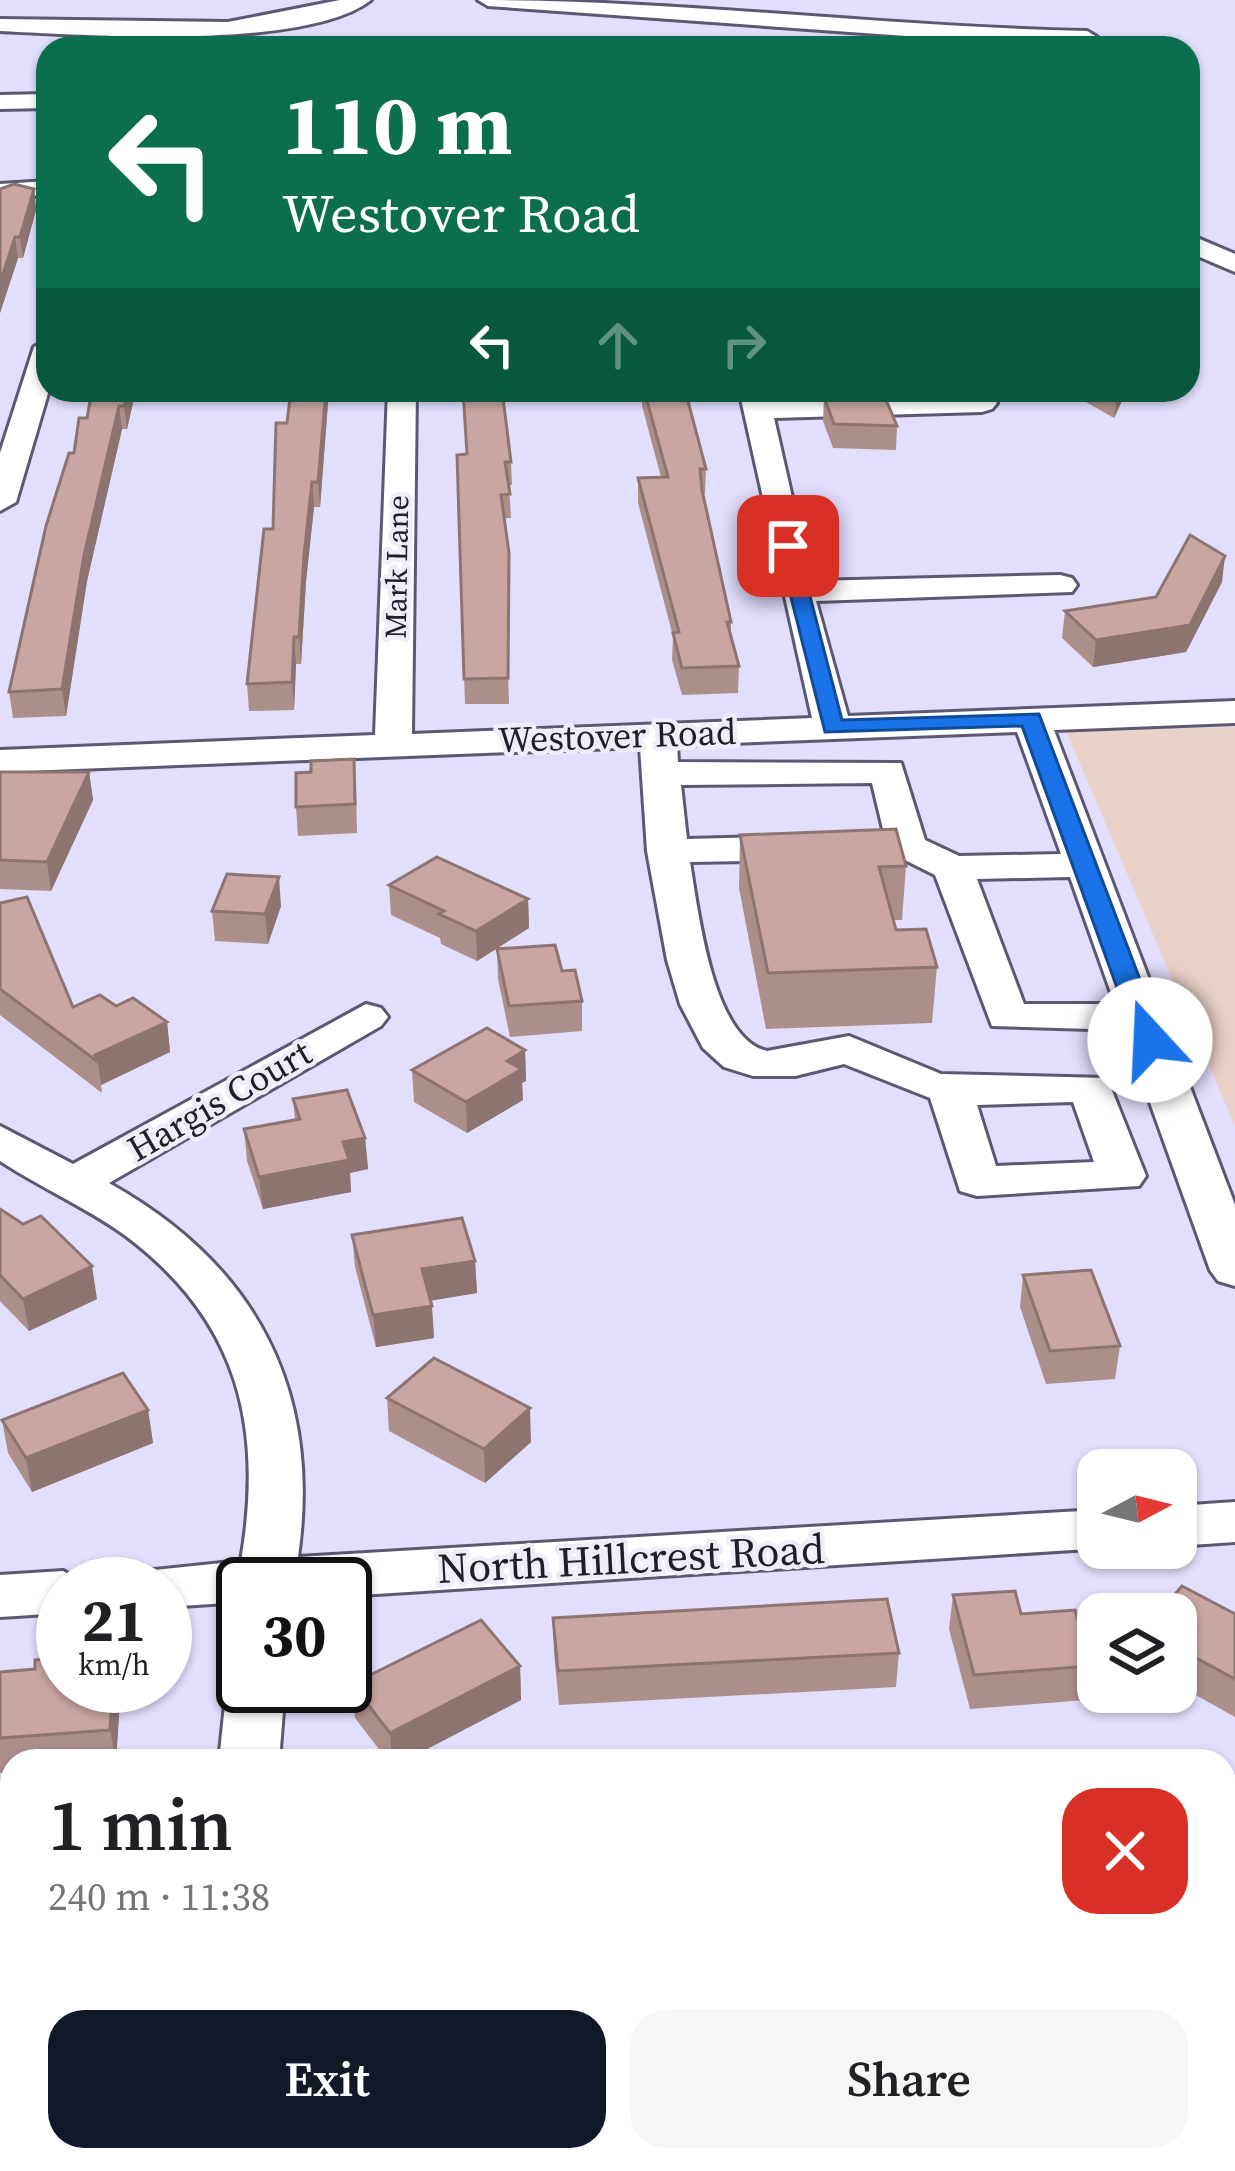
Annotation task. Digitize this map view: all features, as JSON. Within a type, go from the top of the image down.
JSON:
[{"type":"street","points":[[2,30],[28,0]]},
{"type":"street","points":[[2,30],[226,28],[313,15],[361,0]]},
{"type":"street","points":[[488,0],[976,35],[1085,34]]},
{"type":"street","points":[[0,102],[36,100]]},
{"type":"street","points":[[0,190],[36,188]]},
{"type":"street","points":[[1200,247],[1230,261]]},
{"type":"street","points":[[1200,260],[1230,261]]},
{"type":"street","points":[[0,502],[36,386]]},
{"type":"street","name":"Mark Lane","points":[[392,743],[401,402]]},
{"type":"street","points":[[757,402],[796,591],[833,727]]},
{"type":"street","points":[[907,402],[982,403]]},
{"type":"street","points":[[796,591],[1060,585]]},
{"type":"street","name":"Westover Road","points":[[0,761],[1235,712]]},
{"type":"street","points":[[1031,719],[1235,1270]]},
{"type":"street","points":[[657,734],[667,851],[698,1003],[713,1036],[739,1058],[798,1063],[849,1049],[890,1074],[951,1094],[1090,1088]]},
{"type":"street","points":[[661,774],[888,771],[908,846]]},
{"type":"street","points":[[667,851],[908,846],[953,868],[1085,866]]},
{"type":"street","points":[[953,868],[1007,1017],[1141,1017]]},
{"type":"street","name":"Hargis Court","points":[[73,1184],[366,1017]]},
{"type":"street","points":[[951,1094],[977,1180],[1122,1176],[1090,1088],[1100,1068],[1158,1063]]},
{"type":"street","points":[[0,1140],[165,1243],[208,1286],[242,1335],[266,1391],[278,1452],[278,1509],[270,1557]]},
{"type":"street","points":[[1197,1525],[1235,1522]]},
{"type":"street","name":"North Hillcrest Road","points":[[372,1575],[1077,1531]]},
{"type":"street","points":[[0,1596],[36,1594]]},
{"type":"street","points":[[250,1749],[253,1713]]},
{"type":"shaded area","points":[[1235,727],[1235,1126],[1066,731]]},
{"type":"building","points":[[14,184],[34,189],[0,283],[0,189]]},
{"type":"building","points":[[90,402],[125,402],[119,406],[84,555],[62,689],[9,692],[46,526],[69,453],[74,453],[79,418],[87,418]]},
{"type":"building","points":[[290,402],[325,402],[318,482],[312,482],[299,637],[294,637],[292,682],[247,684],[264,529],[273,529],[276,423],[287,423]]},
{"type":"building","points":[[464,402],[504,402],[511,462],[505,462],[510,494],[501,495],[509,553],[508,678],[464,679],[457,455],[467,454]]},
{"type":"building","points":[[647,402],[688,402],[706,469],[700,469],[702,490],[739,666],[682,668],[673,633],[679,632],[638,478],[668,477]]},
{"type":"building","points":[[826,402],[887,402],[897,426],[834,424]]},
{"type":"building","points":[[1190,535],[1225,556],[1190,625],[1096,640],[1065,611],[1156,597]]},
{"type":"building","points":[[354,759],[355,804],[296,807],[296,773],[311,772],[311,761]]},
{"type":"building","points":[[0,772],[89,772],[47,862],[0,860]]},
{"type":"building","points":[[896,829],[906,866],[879,867],[896,930],[926,929],[937,967],[768,973],[740,835]]},
{"type":"building","points":[[437,857],[528,899],[476,931],[389,885]]},
{"type":"building","points":[[227,874],[279,877],[265,914],[212,911]]},
{"type":"building","points":[[27,897],[73,1007],[100,995],[116,1006],[133,998],[167,1022],[95,1055],[98,1062],[0,989],[0,903]]},
{"type":"building","points":[[555,945],[562,971],[575,970],[582,1001],[509,1006],[497,949]]},
{"type":"building","points":[[487,1028],[525,1050],[507,1061],[522,1069],[466,1102],[412,1070]]},
{"type":"building","points":[[347,1090],[365,1138],[343,1142],[349,1160],[259,1177],[244,1129],[300,1119],[293,1099]]},
{"type":"building","points":[[0,1209],[23,1224],[41,1216],[92,1266],[23,1299],[0,1275]]},
{"type":"building","points":[[462,1218],[475,1261],[422,1269],[432,1306],[373,1315],[352,1235]]},
{"type":"building","points":[[1091,1270],[1120,1346],[1050,1351],[1023,1275]]},
{"type":"building","points":[[434,1358],[530,1408],[484,1449],[387,1398]]},
{"type":"building","points":[[123,1373],[148,1410],[26,1458],[2,1420]]},
{"type":"building","points":[[1015,1591],[1021,1614],[1075,1610],[1077,1667],[974,1675],[953,1595]]},
{"type":"building","points":[[1197,1594],[1235,1614],[1235,1679],[1197,1658]]},
{"type":"building","points":[[887,1599],[899,1653],[558,1671],[553,1618]]},
{"type":"building","points":[[481,1620],[520,1666],[390,1733],[372,1710],[372,1674]]},
{"type":"building","points":[[35,1660],[36,1713],[111,1713],[110,1730],[0,1738],[0,1672],[35,1669]]},
{"type":"route","points":[[788,546],[833,727],[1031,719],[1150,1040]]}]
